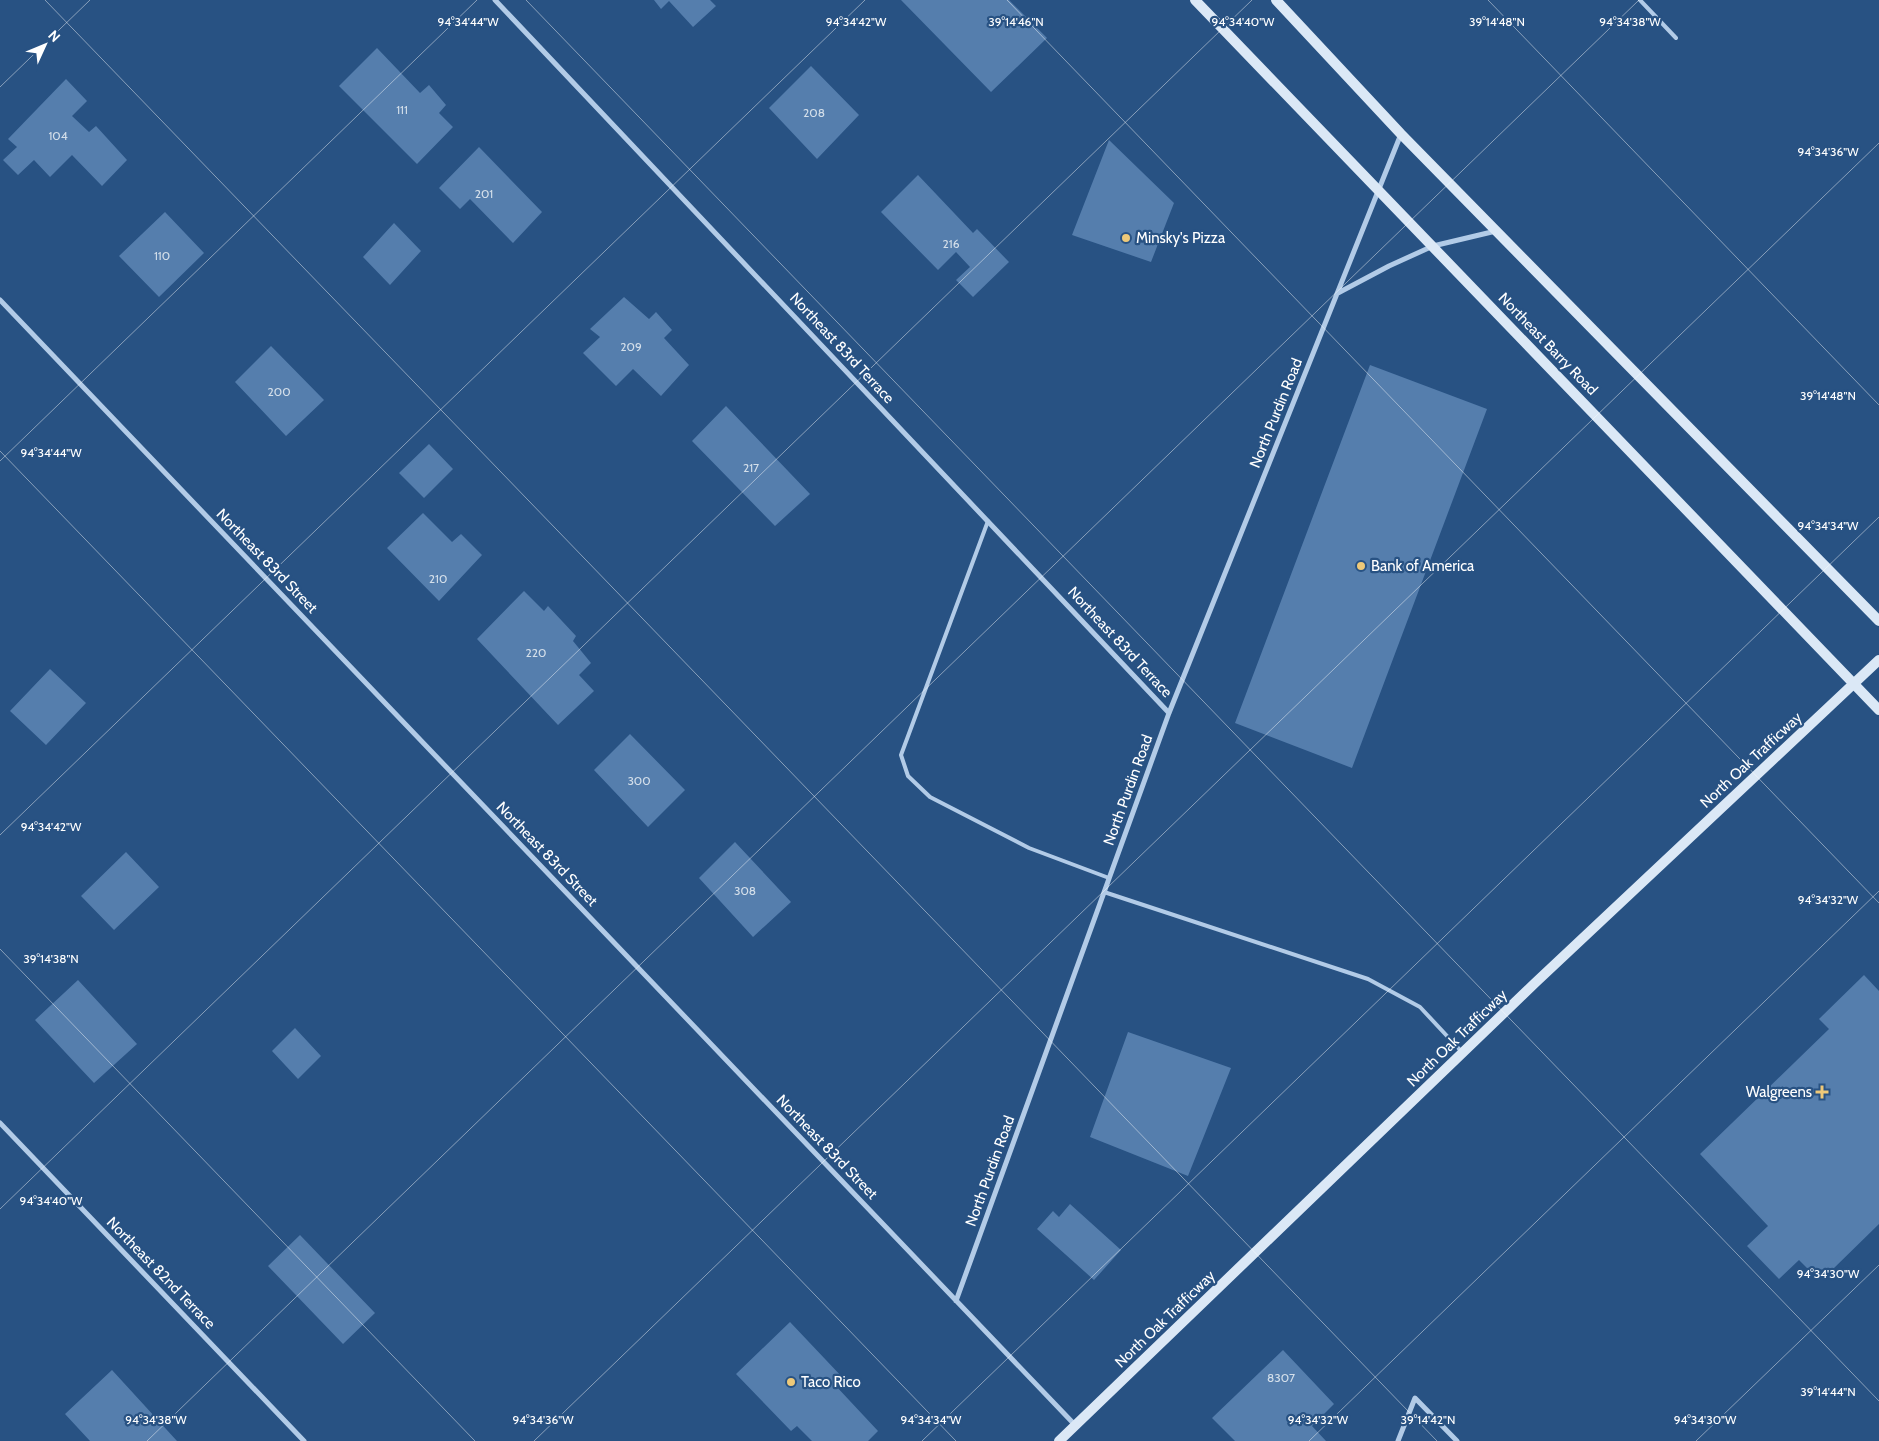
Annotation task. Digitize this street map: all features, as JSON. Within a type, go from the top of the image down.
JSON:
[{"type":"main road","name":"Northeast Barry Road","points":[[1195,0],[1879,710]]},
{"type":"main road","points":[[1276,0],[1401,134],[1879,621]]},
{"type":"main road","name":"North Oak Trafficway","points":[[1059,1441],[1463,1053],[1879,660]]},
{"type":"street","name":"Northeast 83rd Terrace","points":[[495,0],[1169,713]]},
{"type":"street","name":"North Purdin Road","points":[[956,1301],[1169,713],[1401,134]]},
{"type":"street","points":[[1338,294],[1389,266],[1433,246],[1496,231]]},
{"type":"street","name":"Northeast 83rd Street","points":[[0,300],[1076,1426]]},
{"type":"street","name":"Northeast 82nd Terrace","points":[[0,1123],[304,1441]]},
{"type":"street","points":[[1398,1441],[1415,1398],[1457,1441]]},
{"type":"lane","points":[[1640,0],[1676,38]]},
{"type":"lane","points":[[988,521],[901,755],[908,776],[930,797],[1029,848],[1109,878]]},
{"type":"lane","points":[[1104,892],[1368,979],[1420,1007],[1463,1053]]},
{"type":"building","points":[[654,0],[710,0],[716,6],[693,27],[669,1],[661,9]]},
{"type":"building","points":[[901,0],[1009,0],[1047,38],[991,92]]},
{"type":"building","points":[[377,48],[420,93],[429,85],[446,105],[439,113],[453,127],[417,164],[339,86]]},
{"type":"building","points":[[811,66],[859,115],[817,159],[769,108]]},
{"type":"building","points":[[66,79],[87,101],[72,116],[89,132],[96,126],[127,160],[102,186],[72,155],[50,177],[34,160],[18,175],[3,160],[17,147],[8,139]]},
{"type":"building","points":[[1109,140],[1174,203],[1151,262],[1072,235]]},
{"type":"building","points":[[479,147],[542,212],[513,243],[470,199],[460,209],[439,188]]},
{"type":"building","points":[[918,175],[973,233],[977,229],[1009,262],[973,297],[956,280],[970,267],[956,252],[938,270],[881,212]]},
{"type":"building","points":[[165,212],[204,253],[159,297],[119,256]]},
{"type":"building","points":[[394,223],[421,251],[390,285],[363,257]]},
{"type":"building","points":[[624,297],[649,319],[656,312],[672,330],[664,338],[689,365],[661,396],[633,369],[616,386],[583,353],[600,337],[590,329]]},
{"type":"building","points":[[271,346],[324,400],[286,436],[235,382]]},
{"type":"building","name":"Bank of America","points":[[1370,365],[1487,409],[1352,768],[1235,723]]},
{"type":"building","points":[[726,406],[810,494],[775,526],[692,441]]},
{"type":"building","points":[[429,444],[453,469],[424,498],[399,473]]},
{"type":"building","points":[[423,513],[452,542],[461,534],[482,555],[439,601],[387,548]]},
{"type":"building","points":[[524,591],[544,611],[548,606],[576,636],[573,641],[591,663],[579,675],[594,691],[558,725],[477,639]]},
{"type":"building","points":[[50,669],[86,703],[46,745],[10,711]]},
{"type":"building","points":[[630,734],[685,790],[648,827],[594,770]]},
{"type":"building","points":[[735,842],[791,902],[753,937],[699,878]]},
{"type":"building","points":[[126,852],[159,887],[114,930],[81,896]]},
{"type":"building","name":"Walgreens","points":[[1864,975],[1879,991],[1879,1224],[1833,1269],[1809,1270],[1799,1260],[1779,1279],[1747,1246],[1768,1226],[1700,1154],[1829,1029],[1819,1019]]},
{"type":"building","points":[[78,980],[137,1044],[94,1083],[35,1020]]},
{"type":"building","points":[[295,1028],[321,1056],[298,1079],[272,1051]]},
{"type":"building","points":[[1128,1032],[1231,1068],[1188,1176],[1090,1137]]},
{"type":"building","points":[[1070,1204],[1121,1250],[1094,1280],[1037,1229],[1053,1211],[1059,1217]]},
{"type":"building","points":[[300,1235],[375,1313],[343,1344],[268,1266]]},
{"type":"building","name":"Taco Rico","points":[[790,1322],[843,1378],[835,1385],[878,1431],[868,1441],[812,1441],[797,1426],[791,1431],[736,1374]]},
{"type":"building","points":[[1283,1350],[1334,1404],[1312,1426],[1326,1441],[1235,1441],[1212,1418]]},
{"type":"building","points":[[112,1370],[177,1441],[90,1441],[65,1414]]},
{"type":"place","name":"Minsky's Pizza","points":[[1126,238]]},
{"type":"place","name":"Bank of America","points":[[1361,566]]},
{"type":"place","name":"Walgreens","points":[[1822,1092]]},
{"type":"place","name":"Taco Rico","points":[[791,1382]]}]
